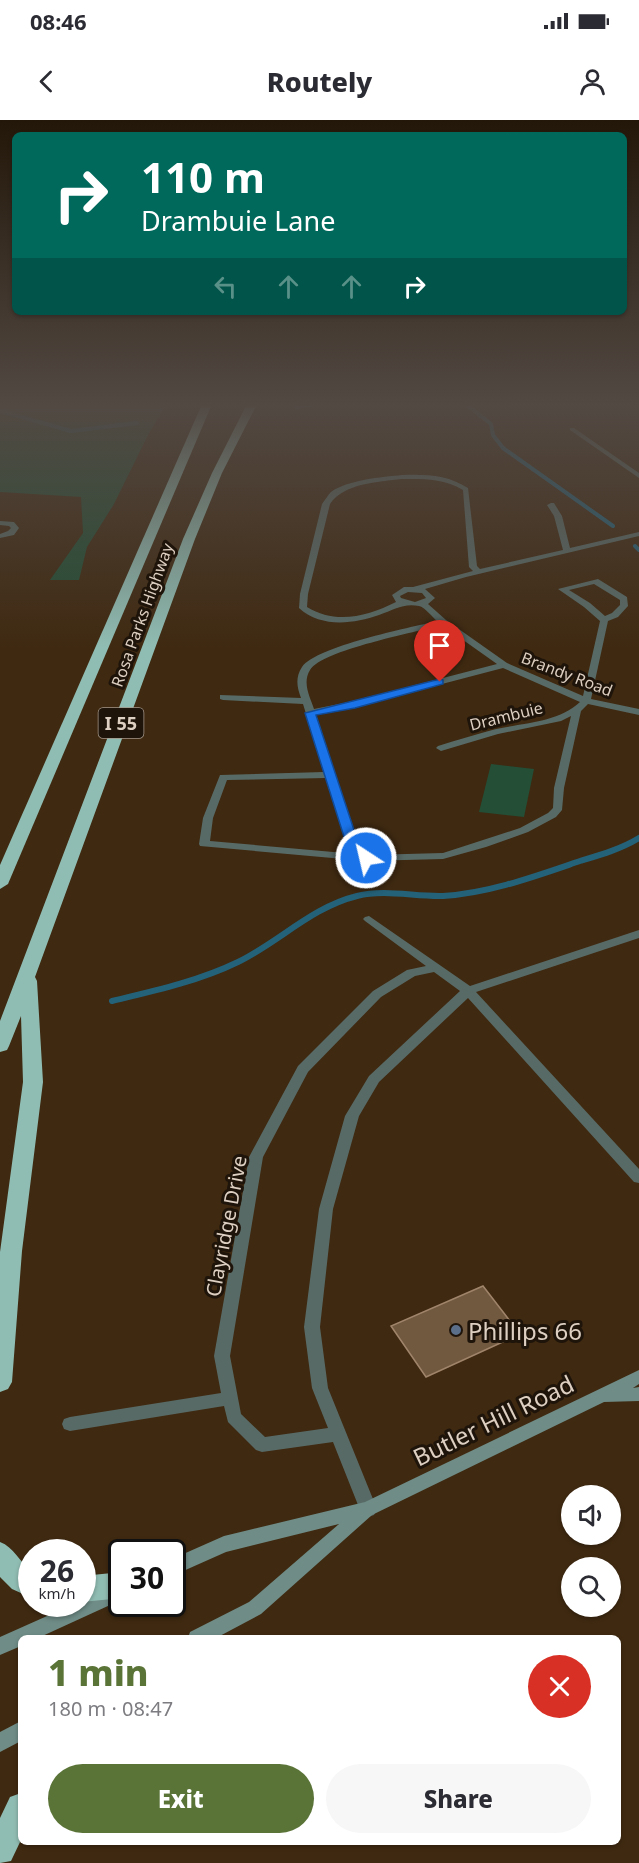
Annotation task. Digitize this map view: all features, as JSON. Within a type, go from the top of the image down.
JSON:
[{"type":"highway","name":"Rosa Parks Highway","points":[[0,884],[172,485]]},
{"type":"highway","name":"Rosa Parks Highway","points":[[0,1046],[193,530],[213,485]]},
{"type":"highway","points":[[0,1382],[11,1251],[33,1082],[28,972]]},
{"type":"highway","points":[[0,1554],[9,1570],[18,1578]]},
{"type":"highway","points":[[0,1850],[18,1814]]},
{"type":"main road","name":"Butler Hill Road","points":[[186,1562],[224,1544],[368,1509],[639,1377]]},
{"type":"main road","points":[[600,1396],[639,1394]]},
{"type":"main road","name":"Butler Hill Road","points":[[204,1635],[255,1608],[368,1509]]},
{"type":"main road","points":[[24,1635],[108,1597]]},
{"type":"main road","points":[[0,1646],[18,1638]]},
{"type":"main road","points":[[0,1742],[18,1733]]},
{"type":"street","points":[[358,485],[332,494],[326,504],[304,594],[303,608],[319,619],[338,621],[351,619],[390,609],[402,602],[422,603],[430,600],[430,595],[416,589]]},
{"type":"street","points":[[462,485],[466,489],[472,567],[478,572]]},
{"type":"street","points":[[551,505],[558,516],[567,552]]},
{"type":"street","points":[[0,522],[11,524],[15,528],[11,533],[0,536]]},
{"type":"street","points":[[402,602],[396,597],[398,592],[639,534]]},
{"type":"street","points":[[595,581],[624,599],[624,606],[615,615],[604,620],[587,605],[562,589],[595,581]]},
{"type":"street","name":"Brandy Road","points":[[422,603],[444,622],[504,665],[586,701],[639,712]]},
{"type":"street","points":[[330,775],[223,777],[208,818],[204,844],[366,858],[443,856],[524,830],[552,815],[558,808],[559,788],[577,710],[586,701],[604,620]]},
{"type":"street","points":[[366,858],[352,843],[301,684],[308,666],[317,659],[354,646],[444,622]]},
{"type":"street","points":[[310,713],[355,704],[504,665]]},
{"type":"street","points":[[223,698],[307,701]]},
{"type":"street","name":"Drambuie","points":[[441,748],[496,732],[558,719],[577,710]]},
{"type":"street","points":[[369,919],[468,991],[639,1178]]},
{"type":"street","points":[[368,1509],[320,1388],[312,1327],[330,1187],[352,1116],[374,1079],[468,991],[639,934]]},
{"type":"street","name":"Clayridge Drive","points":[[339,1434],[262,1444],[234,1417],[222,1356],[256,1157],[303,1069],[377,994],[411,973],[437,968]]},
{"type":"street","points":[[70,1424],[230,1398]]},
{"type":"green space","points":[[0,485],[123,485],[87,547],[79,580],[50,580],[83,533],[81,497],[0,492]]},
{"type":"green space","points":[[491,764],[534,769],[524,817],[479,812]]},
{"type":"building","name":"Phillips 66","points":[[483,1286],[520,1334],[426,1377],[391,1326]]},
{"type":"waterway","points":[[556,485],[613,526]]},
{"type":"waterway","points":[[635,546],[639,550]]},
{"type":"waterway","points":[[112,1001],[176,985],[223,969],[253,954],[310,916],[357,896],[378,893],[443,896],[478,891],[513,883],[603,854],[639,838]]},
{"type":"place","name":"Phillips 66","points":[[456,1330]]},
{"type":"route","points":[[366,858],[352,843],[310,713],[440,682]]}]
